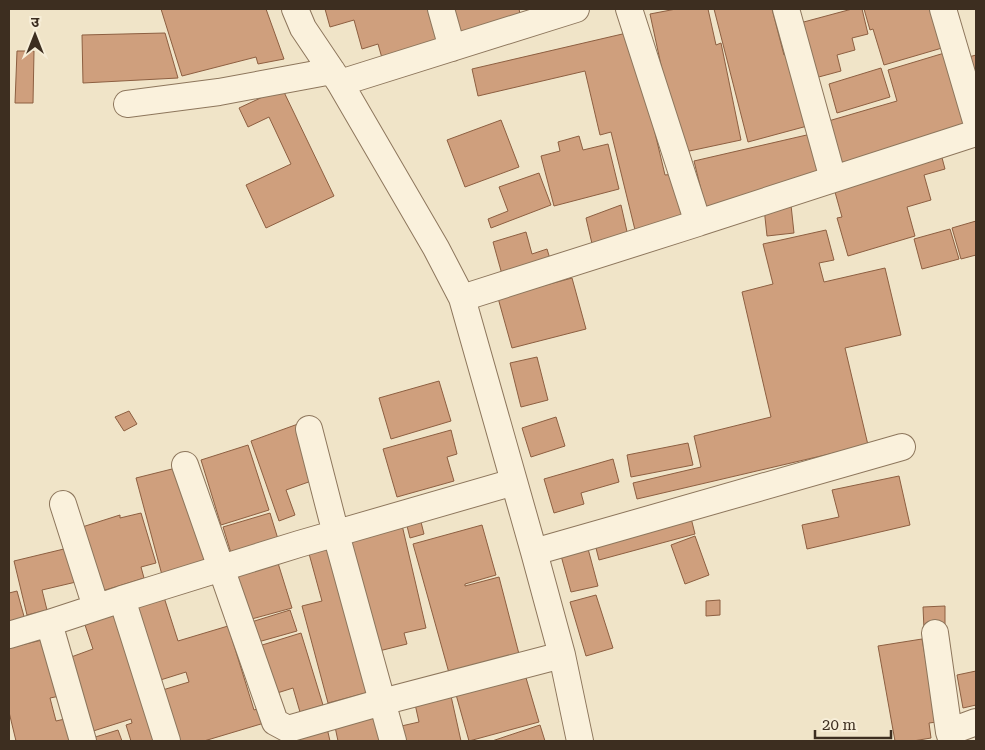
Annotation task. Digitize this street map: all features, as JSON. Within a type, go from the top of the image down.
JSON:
[{"type":"street","points":[[296,9],[304,28],[336,77],[436,248],[462,298],[562,655],[580,741]]},
{"type":"street","points":[[440,9],[452,48]]},
{"type":"street","points":[[127,104],[336,77],[452,48],[576,9]]},
{"type":"street","points":[[629,9],[698,223]]},
{"type":"street","points":[[786,9],[833,179]]},
{"type":"street","points":[[943,9],[976,121]]},
{"type":"street","points":[[462,298],[976,133]]},
{"type":"street","points":[[309,429],[393,741]]},
{"type":"street","points":[[534,552],[902,447]]},
{"type":"street","points":[[185,465],[276,722],[288,729],[382,702],[562,655]]},
{"type":"street","points":[[9,635],[336,534],[514,482]]},
{"type":"street","points":[[62,504],[96,607]]},
{"type":"street","points":[[122,599],[167,741]]},
{"type":"street","points":[[49,624],[83,741]]},
{"type":"street","points":[[935,633],[951,737],[976,722]]},
{"type":"building","points":[[161,9],[266,9],[284,59],[258,64],[256,57],[182,76]]},
{"type":"building","points":[[325,9],[430,9],[439,41],[382,58],[378,44],[362,49],[354,20],[330,27]]},
{"type":"building","points":[[454,9],[519,9],[521,19],[460,34]]},
{"type":"building","points":[[676,9],[708,9],[716,45],[721,43],[741,140],[680,153],[650,14]]},
{"type":"building","points":[[714,9],[772,9],[784,55],[794,52],[811,125],[748,142]]},
{"type":"building","points":[[852,9],[862,9],[868,34],[852,38],[855,50],[837,55],[841,71],[815,78],[800,23]]},
{"type":"building","points":[[864,9],[930,9],[942,48],[884,65],[873,29],[870,30]]},
{"type":"building","points":[[631,32],[665,175],[675,174],[689,221],[636,234],[611,132],[600,135],[585,71],[478,96],[472,69]]},
{"type":"building","points":[[165,33],[178,78],[83,83],[82,35]]},
{"type":"building","points":[[17,51],[34,51],[33,103],[15,103]]},
{"type":"building","points":[[951,51],[971,129],[839,169],[825,122],[897,101],[888,70]]},
{"type":"building","points":[[976,55],[976,99],[965,58]]},
{"type":"building","points":[[881,68],[890,97],[837,113],[829,84]]},
{"type":"building","points":[[282,88],[334,196],[266,228],[246,185],[291,164],[269,117],[248,127],[239,108]]},
{"type":"building","points":[[501,120],[519,167],[465,187],[447,140]]},
{"type":"building","points":[[811,134],[821,176],[706,210],[694,161]]},
{"type":"building","points":[[579,136],[583,150],[608,144],[619,189],[554,206],[541,156],[560,151],[558,142]]},
{"type":"building","points":[[941,154],[945,169],[924,175],[931,200],[907,207],[915,236],[848,256],[837,218],[842,217],[833,185]]},
{"type":"building","points":[[539,173],[551,205],[491,228],[488,219],[508,211],[499,187]]},
{"type":"building","points":[[621,205],[628,236],[593,248],[586,218]]},
{"type":"building","points":[[791,205],[794,233],[767,236],[764,208]]},
{"type":"building","points":[[976,221],[976,255],[961,259],[952,228]]},
{"type":"building","points":[[950,229],[959,259],[922,269],[914,239]]},
{"type":"building","points":[[826,230],[834,260],[819,263],[824,282],[885,268],[901,335],[845,348],[868,445],[637,499],[633,483],[701,467],[694,436],[771,417],[742,292],[773,284],[763,244]]},
{"type":"building","points":[[526,232],[532,254],[547,249],[551,262],[503,278],[493,242]]},
{"type":"building","points":[[572,278],[586,329],[512,348],[498,298]]},
{"type":"building","points":[[537,357],[548,400],[521,407],[510,363]]},
{"type":"building","points":[[439,381],[451,421],[391,439],[379,398]]},
{"type":"building","points":[[129,411],[137,424],[124,431],[115,417]]},
{"type":"building","points":[[556,417],[565,446],[531,457],[522,428]]},
{"type":"building","points":[[298,424],[317,479],[286,490],[295,515],[279,521],[251,441]]},
{"type":"building","points":[[451,430],[457,454],[447,457],[454,481],[397,497],[383,449]]},
{"type":"building","points":[[688,443],[693,465],[631,477],[627,455]]},
{"type":"building","points":[[248,445],[269,510],[221,525],[201,460]]},
{"type":"building","points":[[613,459],[619,482],[581,493],[584,504],[554,513],[544,479]]},
{"type":"building","points":[[180,467],[211,560],[162,575],[136,478]]},
{"type":"building","points":[[899,476],[910,525],[807,549],[802,525],[839,517],[832,490]]},
{"type":"building","points":[[141,513],[156,563],[141,567],[144,578],[99,592],[79,528],[120,515],[120,518]]},
{"type":"building","points":[[270,513],[278,539],[231,553],[223,527]]},
{"type":"building","points":[[420,518],[424,534],[410,538],[406,522]]},
{"type":"building","points":[[691,518],[695,534],[599,560],[595,544]]},
{"type":"building","points":[[402,525],[426,628],[404,633],[407,644],[371,653],[344,538]]},
{"type":"building","points":[[482,525],[496,575],[465,584],[465,586],[499,577],[519,654],[449,673],[413,544]]},
{"type":"building","points":[[695,536],[709,575],[685,584],[671,545]]},
{"type":"building","points":[[334,543],[373,691],[328,703],[302,606],[322,601],[308,550]]},
{"type":"building","points":[[587,545],[598,586],[571,592],[560,552]]},
{"type":"building","points":[[68,548],[76,582],[42,590],[47,610],[27,615],[14,561]]},
{"type":"building","points":[[278,563],[292,608],[248,620],[234,575]]},
{"type":"building","points":[[17,591],[25,620],[9,624],[9,593]]},
{"type":"building","points":[[162,591],[178,641],[228,626],[254,710],[266,706],[271,721],[204,741],[171,741],[156,692],[189,682],[186,672],[154,682],[129,601]]},
{"type":"building","points":[[596,595],[613,648],[586,656],[570,602]]},
{"type":"building","points":[[720,600],[720,615],[706,616],[706,601]]},
{"type":"building","points":[[117,605],[162,741],[131,741],[126,725],[132,723],[131,719],[87,733],[63,660],[93,649],[82,616]]},
{"type":"building","points":[[945,606],[945,629],[924,629],[923,607]]},
{"type":"building","points":[[290,610],[297,631],[251,644],[245,624]]},
{"type":"building","points":[[301,633],[323,705],[300,712],[293,688],[274,694],[259,646]]},
{"type":"building","points":[[46,639],[60,696],[50,698],[56,721],[65,719],[70,741],[16,741],[9,712],[9,648]]},
{"type":"building","points":[[922,639],[937,722],[929,723],[931,738],[895,741],[878,646]]},
{"type":"building","points":[[524,671],[539,722],[469,741],[455,691]]},
{"type":"building","points":[[976,671],[976,705],[963,708],[957,675]]},
{"type":"building","points":[[451,696],[461,741],[400,741],[397,727],[419,722],[415,704]]},
{"type":"building","points":[[379,713],[385,741],[338,741],[334,722]]},
{"type":"building","points":[[540,725],[545,741],[492,741]]},
{"type":"building","points":[[327,728],[330,741],[282,741],[282,739]]},
{"type":"building","points":[[118,730],[122,741],[93,741],[92,738]]}]
